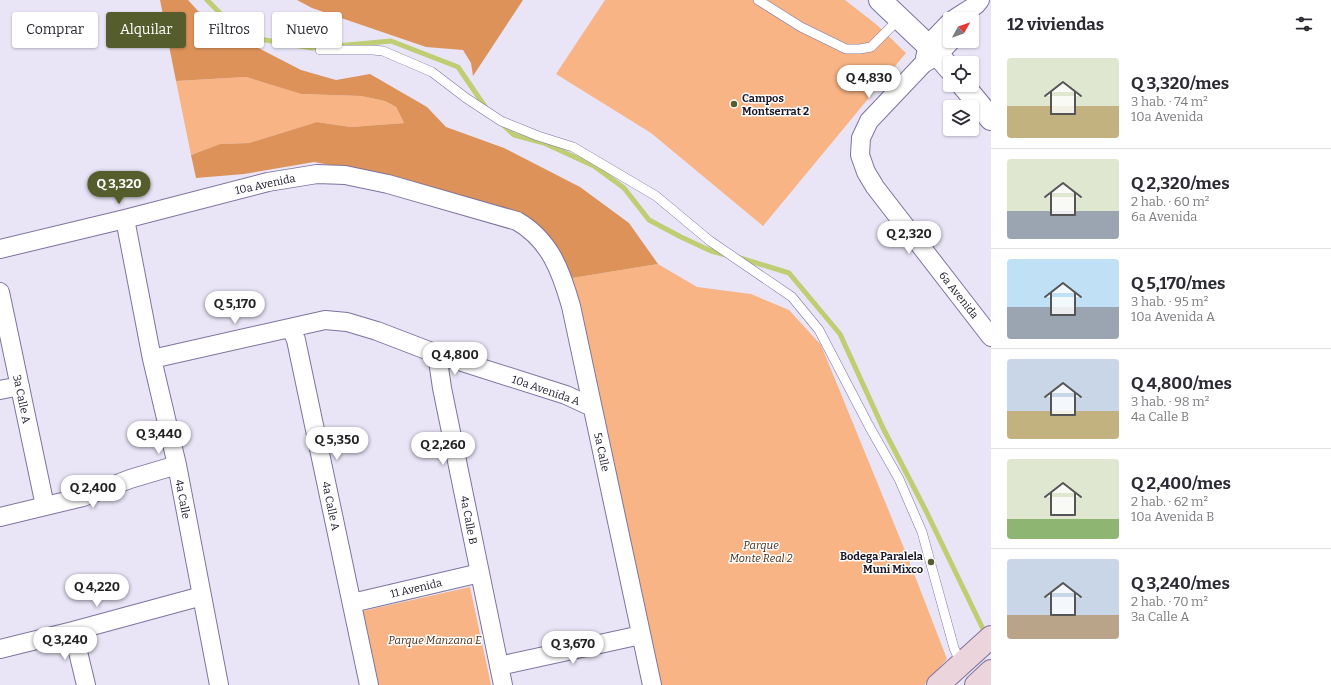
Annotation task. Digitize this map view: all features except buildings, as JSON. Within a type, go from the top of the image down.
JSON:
[{"type":"main road","points":[[938,685],[991,638]]},
{"type":"main road","points":[[976,685],[991,671]]},
{"type":"street","points":[[880,0],[938,55],[943,41]]},
{"type":"street","name":"6a Avenida","points":[[938,55],[869,121],[861,138],[860,155],[866,172],[875,187],[991,337]]},
{"type":"street","points":[[969,92],[991,119]]},
{"type":"street","name":"10a Avenida","points":[[0,249],[125,219],[268,182],[317,174],[345,175],[388,184],[517,221],[529,228]]},
{"type":"street","name":"4a Calle","points":[[125,219],[152,359],[177,465],[219,685]]},
{"type":"street","name":"5a Calle","points":[[529,228],[554,258],[564,279],[652,685]]},
{"type":"street","name":"3a Calle A","points":[[0,292],[45,506]]},
{"type":"street","name":"10a Avenida A","points":[[152,359],[325,320],[347,322],[376,331],[436,354],[566,395],[592,407]]},
{"type":"street","name":"4a Calle A","points":[[291,328],[296,340],[369,685]]},
{"type":"street","name":"4a Calle B","points":[[436,354],[503,685]]},
{"type":"street","points":[[0,390],[20,386]]},
{"type":"street","points":[[0,517],[83,497],[130,479],[177,465]]},
{"type":"street","name":"11 Avenida","points":[[352,603],[480,573]]},
{"type":"street","points":[[0,649],[202,596]]},
{"type":"street","points":[[73,631],[86,685]]},
{"type":"street","points":[[499,666],[641,635]]},
{"type":"lane","points":[[758,0],[801,27],[846,49],[871,47],[900,18]]},
{"type":"lane","points":[[320,50],[383,51],[432,72],[466,98],[501,121],[573,148],[656,196],[710,241],[792,297],[819,330],[869,426],[899,479],[922,532],[954,648],[961,664]]},
{"type":"green space","name":"Campos Montserrat 2","points":[[605,0],[845,0],[877,25],[906,53],[763,226],[651,133],[556,74]]},
{"type":"green space","points":[[246,77],[301,94],[361,96],[385,101],[396,107],[404,123],[351,127],[317,122],[249,143],[220,144],[191,155],[176,81]]},
{"type":"green space","name":"Parque Monte Real 2","points":[[658,264],[697,287],[751,294],[789,310],[821,345],[906,553],[947,659],[924,685],[654,685],[566,279]]},
{"type":"green space","name":"Parque Manzana E","points":[[470,587],[491,685],[379,685],[363,611]]},
{"type":"shaded area","points":[[160,0],[188,0],[200,12],[194,12],[194,48],[258,48],[301,70],[336,80],[370,74],[427,107],[446,127],[504,148],[580,187],[629,223],[658,264],[566,279],[514,217],[372,173],[314,162],[244,174],[196,178],[191,155],[220,144],[249,143],[317,122],[351,127],[404,123],[396,107],[385,101],[361,96],[301,94],[246,77],[176,81],[169,48],[186,48],[186,12],[162,12]]},
{"type":"shaded area","points":[[297,0],[523,0],[473,76],[471,63],[463,50],[426,47],[342,18],[342,12],[324,12]]},
{"type":"waterway","points":[[207,0],[243,36],[272,41]]},
{"type":"waterway","points":[[342,45],[391,41],[458,67],[486,108]]},
{"type":"waterway","points":[[501,123],[514,135],[544,143],[594,166],[624,188],[649,220],[711,251],[726,255]]},
{"type":"waterway","points":[[740,258],[789,273],[840,334],[883,428],[926,511],[983,629]]},
{"type":"place","name":"Campos Montserrat 2","points":[[734,104]]},
{"type":"place","name":"Bodega Paralela Muni Mixco","points":[[931,562]]}]
